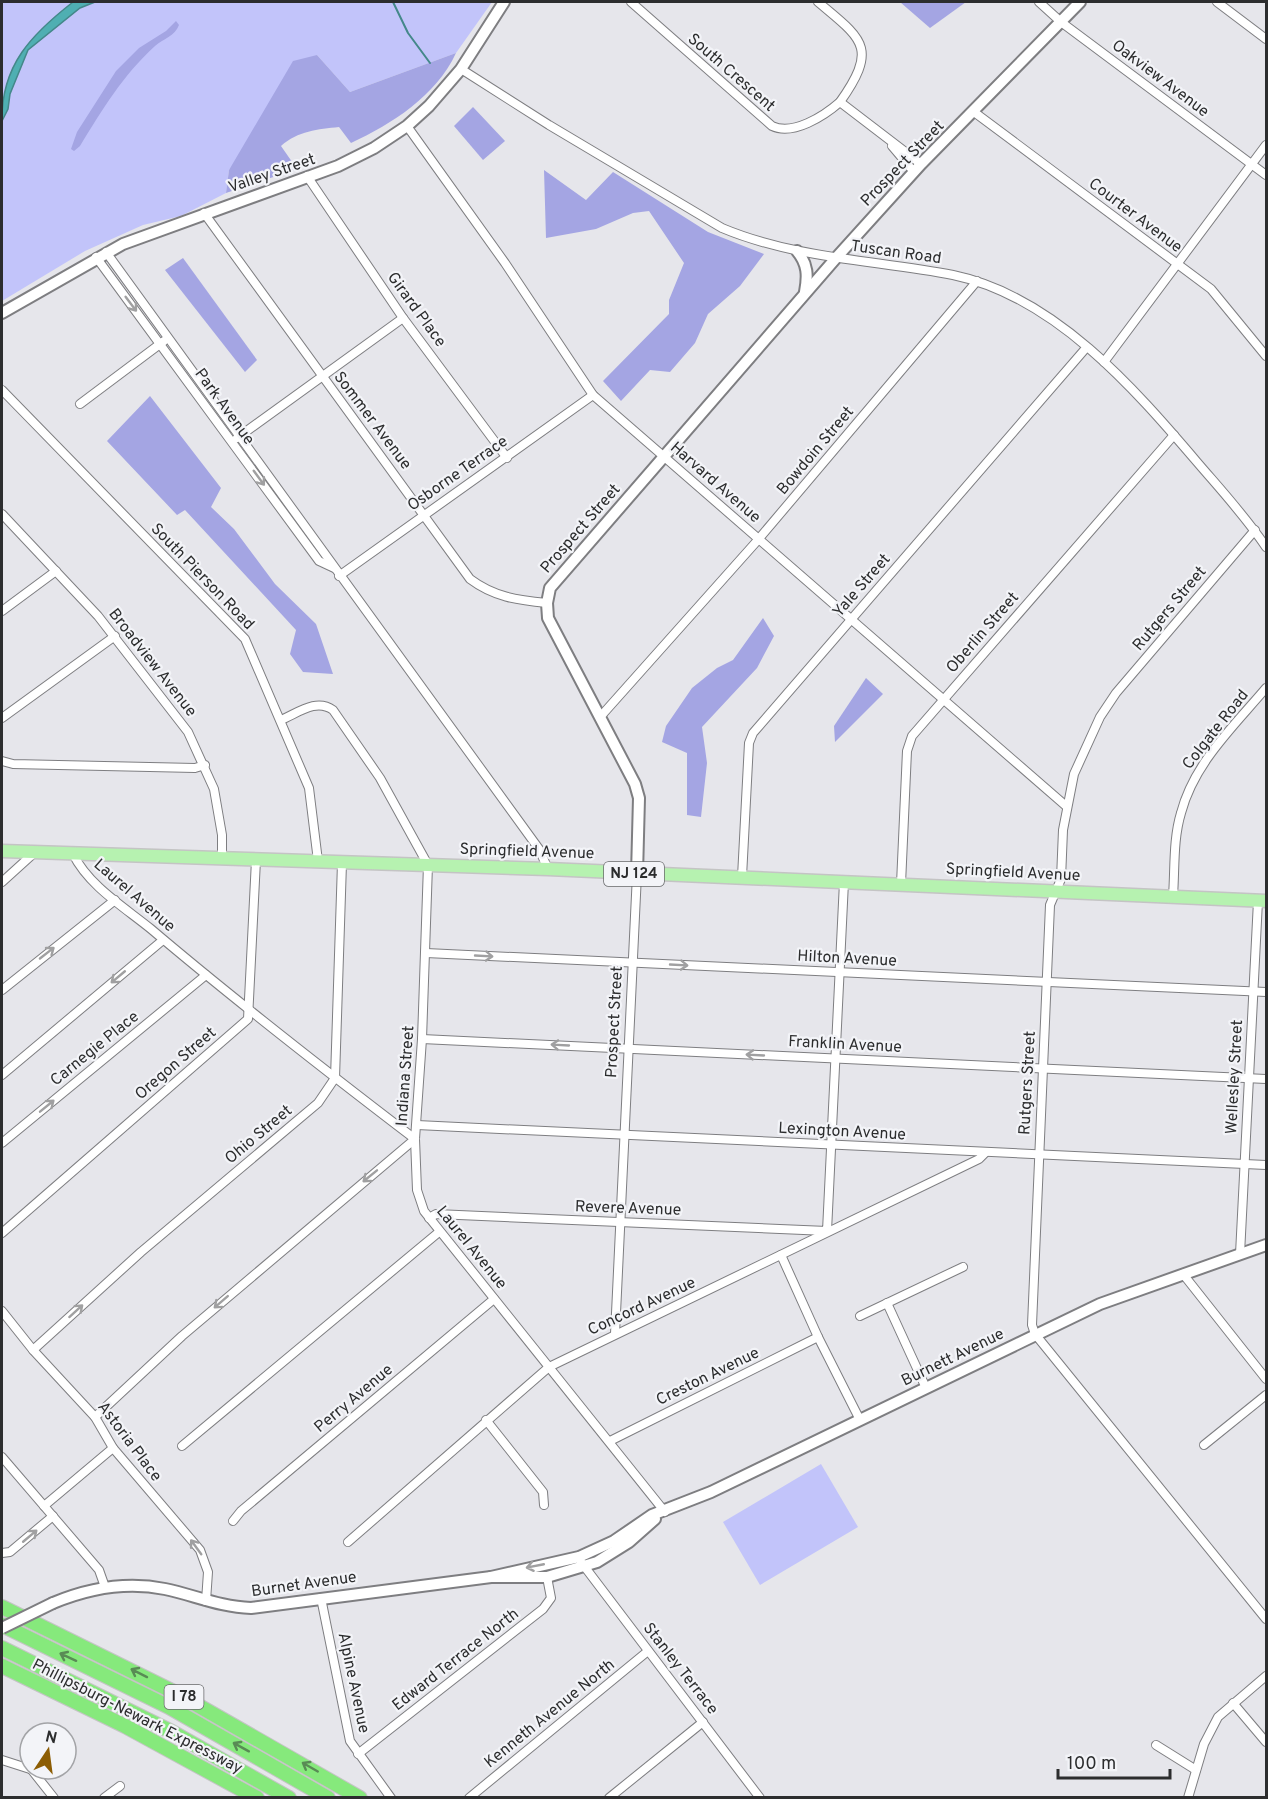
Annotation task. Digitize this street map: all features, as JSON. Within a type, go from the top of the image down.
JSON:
[{"type":"highway","name":"I 78","points":[[2,1607],[169,1689],[360,1797]]},
{"type":"highway","name":"Phillipsburg-Newark Expressway","points":[[2,1627],[169,1707],[328,1797]]},
{"type":"highway","name":"Phillipsburg-Newark Expressway","points":[[2,1648],[143,1716],[290,1797]]},
{"type":"highway","name":"Phillipsburg-Newark Expressway","points":[[4,1668],[125,1726],[257,1797]]},
{"type":"main road","name":"Springfield Avenue","points":[[2,851],[548,869],[1262,901]]},
{"type":"street","name":"Valley Street","points":[[2,313],[101,254],[204,213],[357,158],[407,126],[429,106],[461,69],[504,2]]},
{"type":"street","name":"South Crescent","points":[[631,2],[763,119],[780,130],[788,130],[825,114],[840,102]]},
{"type":"street","points":[[818,2],[855,33],[862,48],[862,56],[850,87],[840,102],[881,134],[918,168]]},
{"type":"street","name":"Oakview Avenue","points":[[1039,2],[1061,22],[1266,175]]},
{"type":"street","name":"Prospect Street","points":[[615,1334],[639,798],[601,716],[548,618],[547,603],[555,580],[665,457],[836,258],[918,168],[1080,2]]},
{"type":"street","points":[[1217,2],[1266,39]]},
{"type":"street","name":"Tuscan Road","points":[[461,69],[549,125],[722,228],[749,240],[797,251],[977,281],[1031,306],[1104,362],[1148,403],[1255,530],[1266,547]]},
{"type":"street","name":"Courter Avenue","points":[[974,112],[1219,297],[1266,356]]},
{"type":"street","name":"Harvard Avenue","points":[[407,126],[505,263],[593,395],[945,698],[1066,806]]},
{"type":"street","points":[[1104,362],[1266,145]]},
{"type":"street","name":"Girard Place","points":[[307,176],[403,318],[507,458]]},
{"type":"street","name":"Sommer Avenue","points":[[204,213],[470,579],[485,590],[504,598],[547,603]]},
{"type":"street","points":[[797,251],[806,266],[808,278],[804,294]]},
{"type":"street","name":"Park Avenue","points":[[101,254],[235,439],[327,555],[339,576],[532,840],[548,869]]},
{"type":"street","name":"Bowdoin Street","points":[[601,716],[759,539],[977,281]]},
{"type":"street","points":[[235,439],[403,318]]},
{"type":"street","points":[[80,404],[164,341]]},
{"type":"street","name":"Yale Street","points":[[742,877],[749,743],[753,733],[1086,348]]},
{"type":"street","name":"South Pierson Road","points":[[2,390],[245,639],[309,788],[318,861]]},
{"type":"street","name":"Osborne Terrace","points":[[339,576],[593,395]]},
{"type":"street","name":"Oberlin Street","points":[[901,884],[907,751],[912,736],[1174,435]]},
{"type":"street","name":"Broadview Avenue","points":[[2,514],[115,636],[188,732],[214,789],[220,815],[222,859]]},
{"type":"street","name":"Rutgers Street","points":[[1035,1334],[1032,1325],[1050,905],[1061,879],[1066,806],[1074,774],[1100,717],[1116,693],[1255,530]]},
{"type":"street","points":[[2,611],[56,571]]},
{"type":"street","points":[[2,718],[115,636]]},
{"type":"street","name":"Colgate Road","points":[[1173,896],[1177,830],[1192,783],[1213,750],[1266,688]]},
{"type":"street","points":[[281,720],[314,705],[325,706],[333,710],[380,778],[428,865]]},
{"type":"street","points":[[2,761],[13,764],[195,768],[205,765]]},
{"type":"street","points":[[2,882],[34,852]]},
{"type":"street","name":"Laurel Avenue","points":[[73,854],[82,871],[115,900],[250,1011],[415,1139],[417,1190],[429,1218],[610,1441],[662,1513]]},
{"type":"street","points":[[250,1011],[256,860]]},
{"type":"street","points":[[335,1078],[342,862]]},
{"type":"street","name":"Indiana Street","points":[[95,1417],[182,1336],[415,1139],[422,1039],[428,865]]},
{"type":"street","points":[[827,1231],[844,882]]},
{"type":"street","points":[[2,990],[115,900]]},
{"type":"street","name":"Wellesley Street","points":[[1240,1254],[1250,1078],[1252,991],[1262,901]]},
{"type":"street","points":[[2,1075],[163,940]]},
{"type":"street","name":"Hilton Avenue","points":[[426,953],[1266,992]]},
{"type":"street","name":"Carnegie Place","points":[[2,1143],[206,975]]},
{"type":"street","name":"Oregon Street","points":[[2,1233],[248,1019],[250,1011]]},
{"type":"street","name":"Franklin Avenue","points":[[422,1039],[1266,1079]]},
{"type":"street","name":"Ohio Street","points":[[33,1350],[141,1252],[318,1103],[335,1078]]},
{"type":"street","name":"Lexington Avenue","points":[[417,1125],[1266,1165]]},
{"type":"street","name":"Concord Avenue","points":[[348,1542],[549,1367],[979,1159],[986,1153]]},
{"type":"street","name":"Revere Avenue","points":[[429,1218],[436,1214],[827,1231]]},
{"type":"street","points":[[182,1446],[439,1232]]},
{"type":"street","name":"Burnett Avenue","points":[[491,1577],[581,1562],[652,1515],[711,1492],[1035,1334],[1128,1292],[1266,1245]]},
{"type":"street","points":[[781,1255],[818,1338],[860,1420]]},
{"type":"street","points":[[860,1316],[963,1267]]},
{"type":"street","points":[[1183,1274],[1266,1379]]},
{"type":"street","name":"Perry Avenue","points":[[233,1521],[241,1511],[494,1299]]},
{"type":"street","points":[[887,1304],[926,1388]]},
{"type":"street","name":"Astoria Place","points":[[2,1311],[33,1350],[95,1417],[113,1448],[200,1550],[208,1572],[206,1601]]},
{"type":"street","points":[[1035,1334],[1266,1619]]},
{"type":"street","name":"Creston Avenue","points":[[610,1441],[818,1338]]},
{"type":"street","points":[[1204,1445],[1266,1395]]},
{"type":"street","points":[[486,1420],[543,1492],[544,1505]]},
{"type":"street","points":[[44,1506],[113,1448]]},
{"type":"street","points":[[2,1457],[101,1574],[105,1587]]},
{"type":"street","points":[[3,1553],[53,1516]]},
{"type":"street","name":"Burnet Avenue","points":[[2,1627],[53,1603],[105,1587],[156,1588],[206,1601],[251,1608],[491,1577],[547,1576],[581,1562]]},
{"type":"street","name":"Stanley Terrace","points":[[581,1562],[760,1797]]},
{"type":"street","name":"Edward Terrace North","points":[[358,1754],[543,1609],[551,1598],[547,1576]]},
{"type":"street","name":"Alpine Avenue","points":[[321,1598],[350,1741],[391,1797]]},
{"type":"street","name":"Kenneth Avenue North","points":[[469,1797],[648,1651]]},
{"type":"street","points":[[1188,1797],[1204,1744],[1218,1717],[1266,1676]]},
{"type":"street","points":[[1233,1703],[1266,1742]]},
{"type":"street","points":[[609,1797],[703,1722]]},
{"type":"street","points":[[1156,1744],[1196,1770]]},
{"type":"street","points":[[2,1760],[18,1765]]},
{"type":"street","points":[[40,1781],[54,1797]]},
{"type":"street","points":[[104,1797],[120,1786]]},
{"type":"shaded area","points":[[2,2],[492,2],[456,53],[350,92],[317,55],[229,170],[226,193],[181,216],[143,225],[85,251],[2,301]]},
{"type":"shaded area","points":[[73,2],[95,2],[80,8],[28,50],[2,121],[3,101],[13,67],[22,52],[44,26]]},
{"type":"shaded area","points":[[900,2],[966,2],[930,28]]},
{"type":"shaded area","points":[[176,21],[179,25],[175,32],[143,57],[105,106],[80,146],[74,151],[71,149],[77,132],[116,71],[139,48],[166,31]]},
{"type":"shaded area","points":[[456,53],[437,83],[397,118],[351,143],[339,127],[316,130],[294,137],[281,146],[297,169],[226,193],[229,170],[293,61],[317,55],[350,92]]},
{"type":"shaded area","points":[[473,107],[505,141],[483,160],[454,126]]},
{"type":"shaded area","points":[[544,170],[586,200],[613,172],[708,232],[764,254],[740,286],[708,314],[695,343],[670,372],[650,370],[621,401],[603,381],[669,314],[669,300],[684,263],[649,211],[633,213],[596,229],[546,238]]},
{"type":"shaded area","points":[[183,258],[257,360],[245,372],[165,270]]},
{"type":"shaded area","points":[[150,396],[221,488],[211,507],[234,529],[275,584],[316,624],[333,674],[303,672],[290,654],[296,630],[185,510],[177,515],[107,441]]},
{"type":"shaded area","points":[[763,618],[774,636],[757,668],[702,727],[707,763],[701,817],[687,815],[687,753],[662,742],[666,726],[692,688],[717,668],[733,660]]},
{"type":"shaded area","points":[[866,678],[883,694],[835,742],[834,726]]},
{"type":"shaded area","points":[[821,1464],[858,1527],[760,1585],[723,1522]]},
{"type":"waterway","points":[[393,2],[408,33],[430,63]]}]
